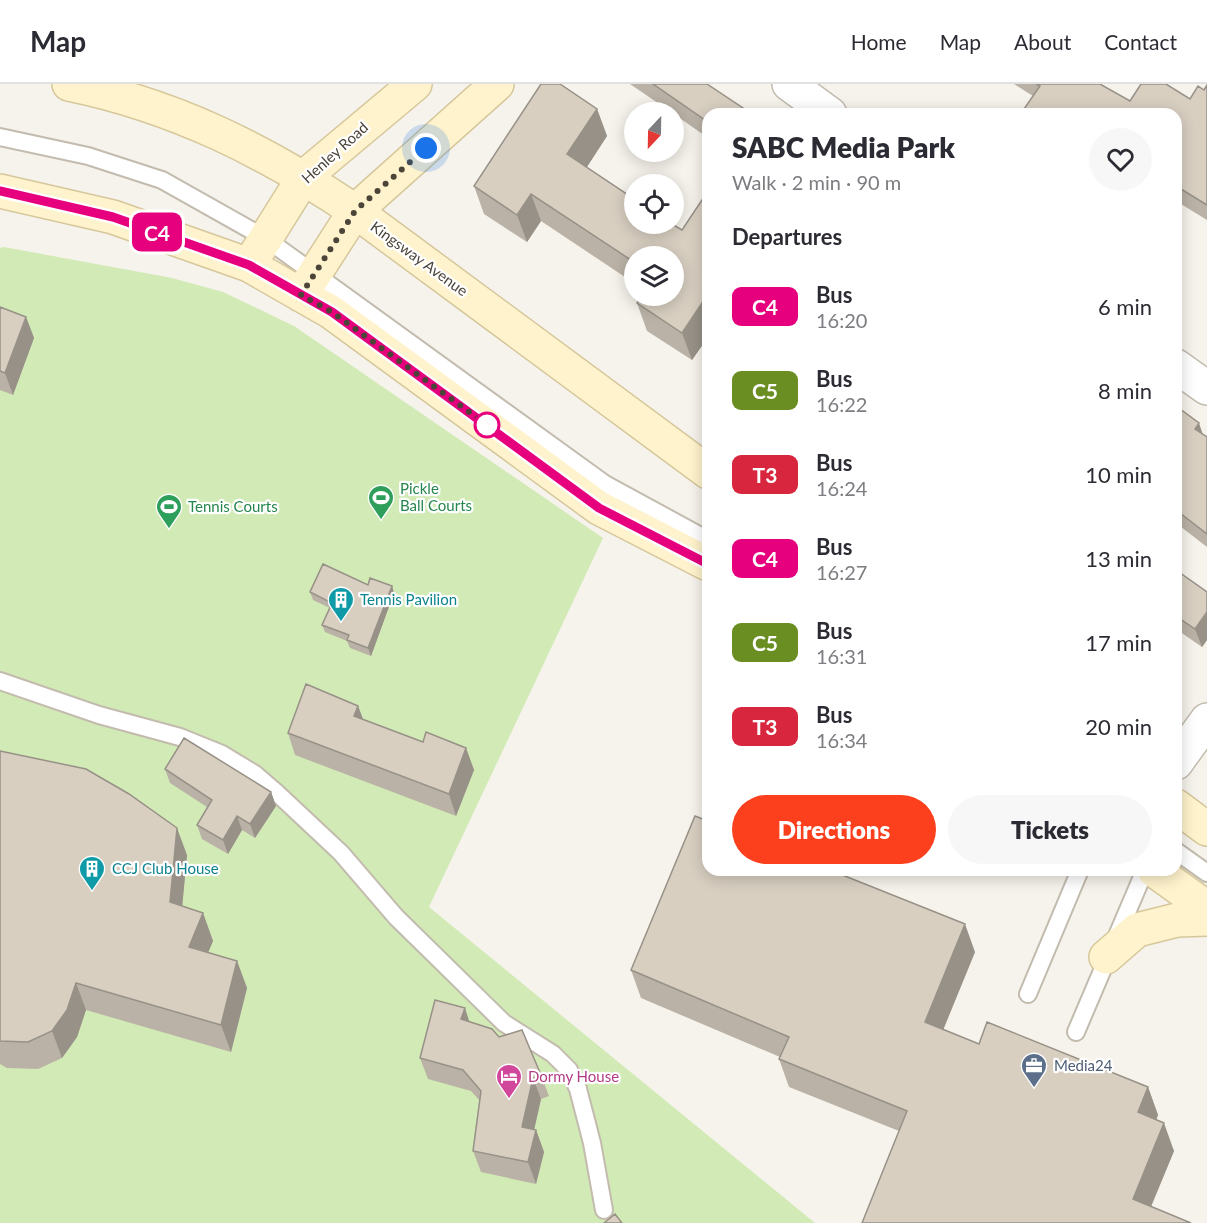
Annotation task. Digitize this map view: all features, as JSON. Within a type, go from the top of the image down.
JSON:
[{"type":"main road","name":"Kingsway Avenue","points":[[69,84],[119,94],[164,108],[227,137],[304,177],[355,211],[702,468]]},
{"type":"main road","name":"Henley Road","points":[[257,251],[304,177],[415,84]]},
{"type":"main road","points":[[309,284],[355,211],[497,84]]},
{"type":"main road","points":[[0,191],[257,251],[309,284],[332,312],[599,508],[702,561]]},
{"type":"main road","points":[[1182,810],[1207,829]]},
{"type":"main road","points":[[1162,876],[1207,908]]},
{"type":"main road","points":[[1106,957],[1137,930],[1177,920],[1207,919]]},
{"type":"street","points":[[789,84],[822,108]]},
{"type":"street","points":[[1182,370],[1207,388]]},
{"type":"street","points":[[1182,755],[1207,720]]},
{"type":"lane","points":[[0,137],[88,156],[162,180],[257,251]]},
{"type":"lane","points":[[309,284],[345,293],[605,484],[702,537]]},
{"type":"lane","points":[[0,681],[99,715],[180,737],[222,754],[270,786],[340,853],[396,917],[504,1023],[553,1054],[569,1070],[578,1089],[592,1143],[604,1210]]},
{"type":"lane","points":[[1182,855],[1207,873]]},
{"type":"lane","points":[[1028,994],[1077,876]]},
{"type":"lane","points":[[1076,1032],[1141,876]]},
{"type":"green space","points":[[0,248],[172,278],[223,292],[294,326],[603,538],[429,907],[815,1223],[0,1223]]},
{"type":"building","points":[[541,84],[560,84],[597,109],[567,154],[624,192],[624,234],[684,234],[684,227],[702,200],[702,303],[682,333],[642,306],[684,306],[684,246],[624,246],[624,255],[531,194],[517,215],[474,186]]},
{"type":"building","points":[[653,84],[707,84],[743,108],[702,108],[702,118],[684,105],[684,102],[679,102]]},
{"type":"building","points":[[1036,84],[1100,84],[1130,101],[1141,84],[1166,84],[1190,99],[1198,86],[1204,90],[1207,85],[1207,205],[1182,190],[1182,108],[1025,108],[1040,86]]},
{"type":"building","points":[[0,307],[26,317],[5,373],[0,371]]},
{"type":"building","points":[[1182,410],[1199,423],[1195,429],[1207,437],[1207,534],[1182,515]]},
{"type":"building","points":[[323,564],[368,585],[370,578],[392,586],[368,648],[347,640],[349,635],[322,625],[332,603],[310,592]]},
{"type":"building","points":[[1182,574],[1207,592],[1207,612],[1195,629],[1182,620]]},
{"type":"building","points":[[306,684],[358,706],[354,716],[423,742],[426,732],[466,748],[449,794],[288,733]]},
{"type":"building","points":[[184,738],[271,792],[250,824],[237,816],[223,840],[197,825],[212,800],[165,769]]},
{"type":"building","name":"CCJ Club House","points":[[0,751],[86,769],[129,794],[177,828],[170,902],[203,913],[189,947],[237,961],[221,1025],[76,983],[67,1010],[52,1031],[28,1042],[0,1041]]},
{"type":"building","points":[[695,816],[702,819],[702,876],[845,876],[965,924],[925,1022],[979,1044],[987,1022],[1148,1087],[1138,1112],[1164,1123],[1133,1199],[1191,1223],[862,1223],[907,1111],[779,1059],[789,1037],[631,970]]},
{"type":"building","name":"Dormy House","points":[[435,1000],[465,1008],[461,1019],[492,1029],[499,1037],[522,1030],[541,1075],[533,1078],[522,1127],[536,1130],[528,1162],[473,1151],[481,1091],[463,1070],[420,1058]]},
{"type":"building","points":[[615,1214],[622,1223],[604,1223]]},
{"type":"bus line","name":"C4","points":[[0,191],[113,217],[249,265],[332,312],[599,508],[702,561]]},
{"type":"place","name":"Pickle Ball Courts","points":[[381,521]]},
{"type":"place","name":"Tennis Courts","points":[[169,530]]},
{"type":"place","name":"Tennis Pavilion","points":[[341,623]]},
{"type":"place","name":"CCJ Club House","points":[[92,892]]},
{"type":"place","name":"Media24","points":[[1034,1089]]},
{"type":"place","name":"Dormy House","points":[[509,1100]]},
{"type":"route","points":[[426,148],[355,211],[301,295],[332,312],[487,425]]}]
